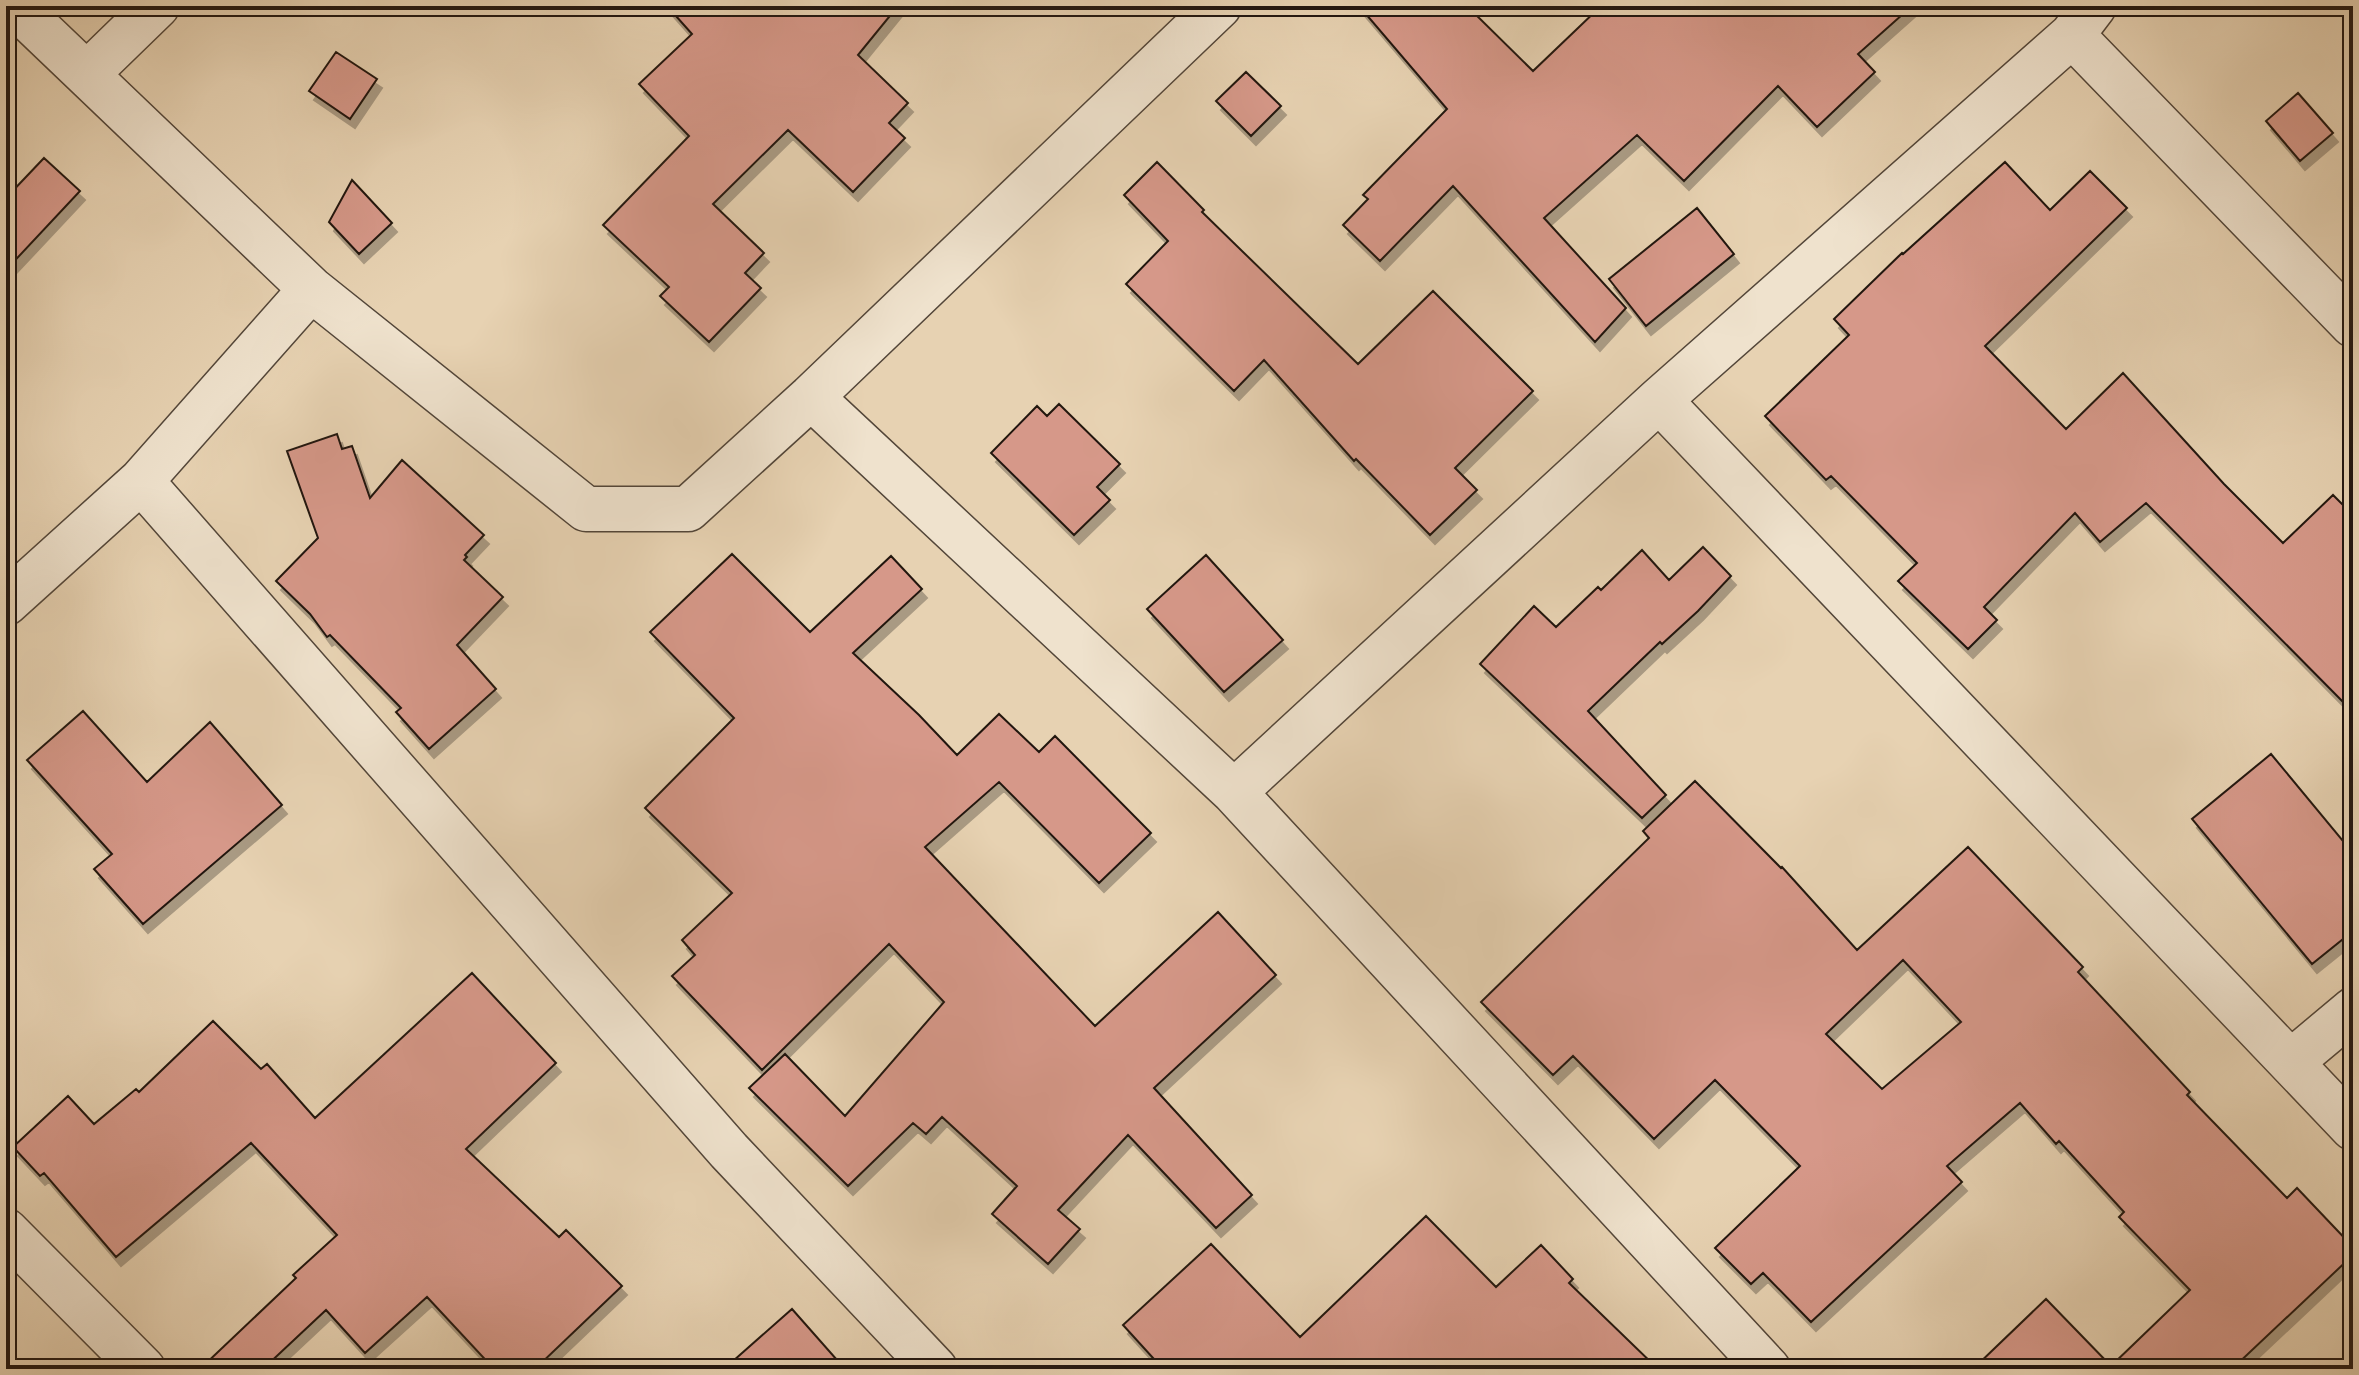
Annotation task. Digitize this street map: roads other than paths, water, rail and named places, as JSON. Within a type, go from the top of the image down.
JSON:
[{"type":"street","points":[[15,6],[311,289],[586,509],[688,509],[811,397],[1219,6]]},
{"type":"street","points":[[88,73],[157,6]]},
{"type":"street","points":[[1234,792],[1659,400],[2083,20],[2353,325]]},
{"type":"street","points":[[9,595],[141,481],[311,289]]},
{"type":"street","points":[[811,397],[1234,792],[1768,1369]]},
{"type":"street","points":[[1659,400],[2353,1128]]},
{"type":"street","points":[[141,481],[729,1151],[935,1369]]},
{"type":"street","points":[[2291,1062],[2353,1010]]},
{"type":"street","points":[[6,1231],[143,1369]]}]
